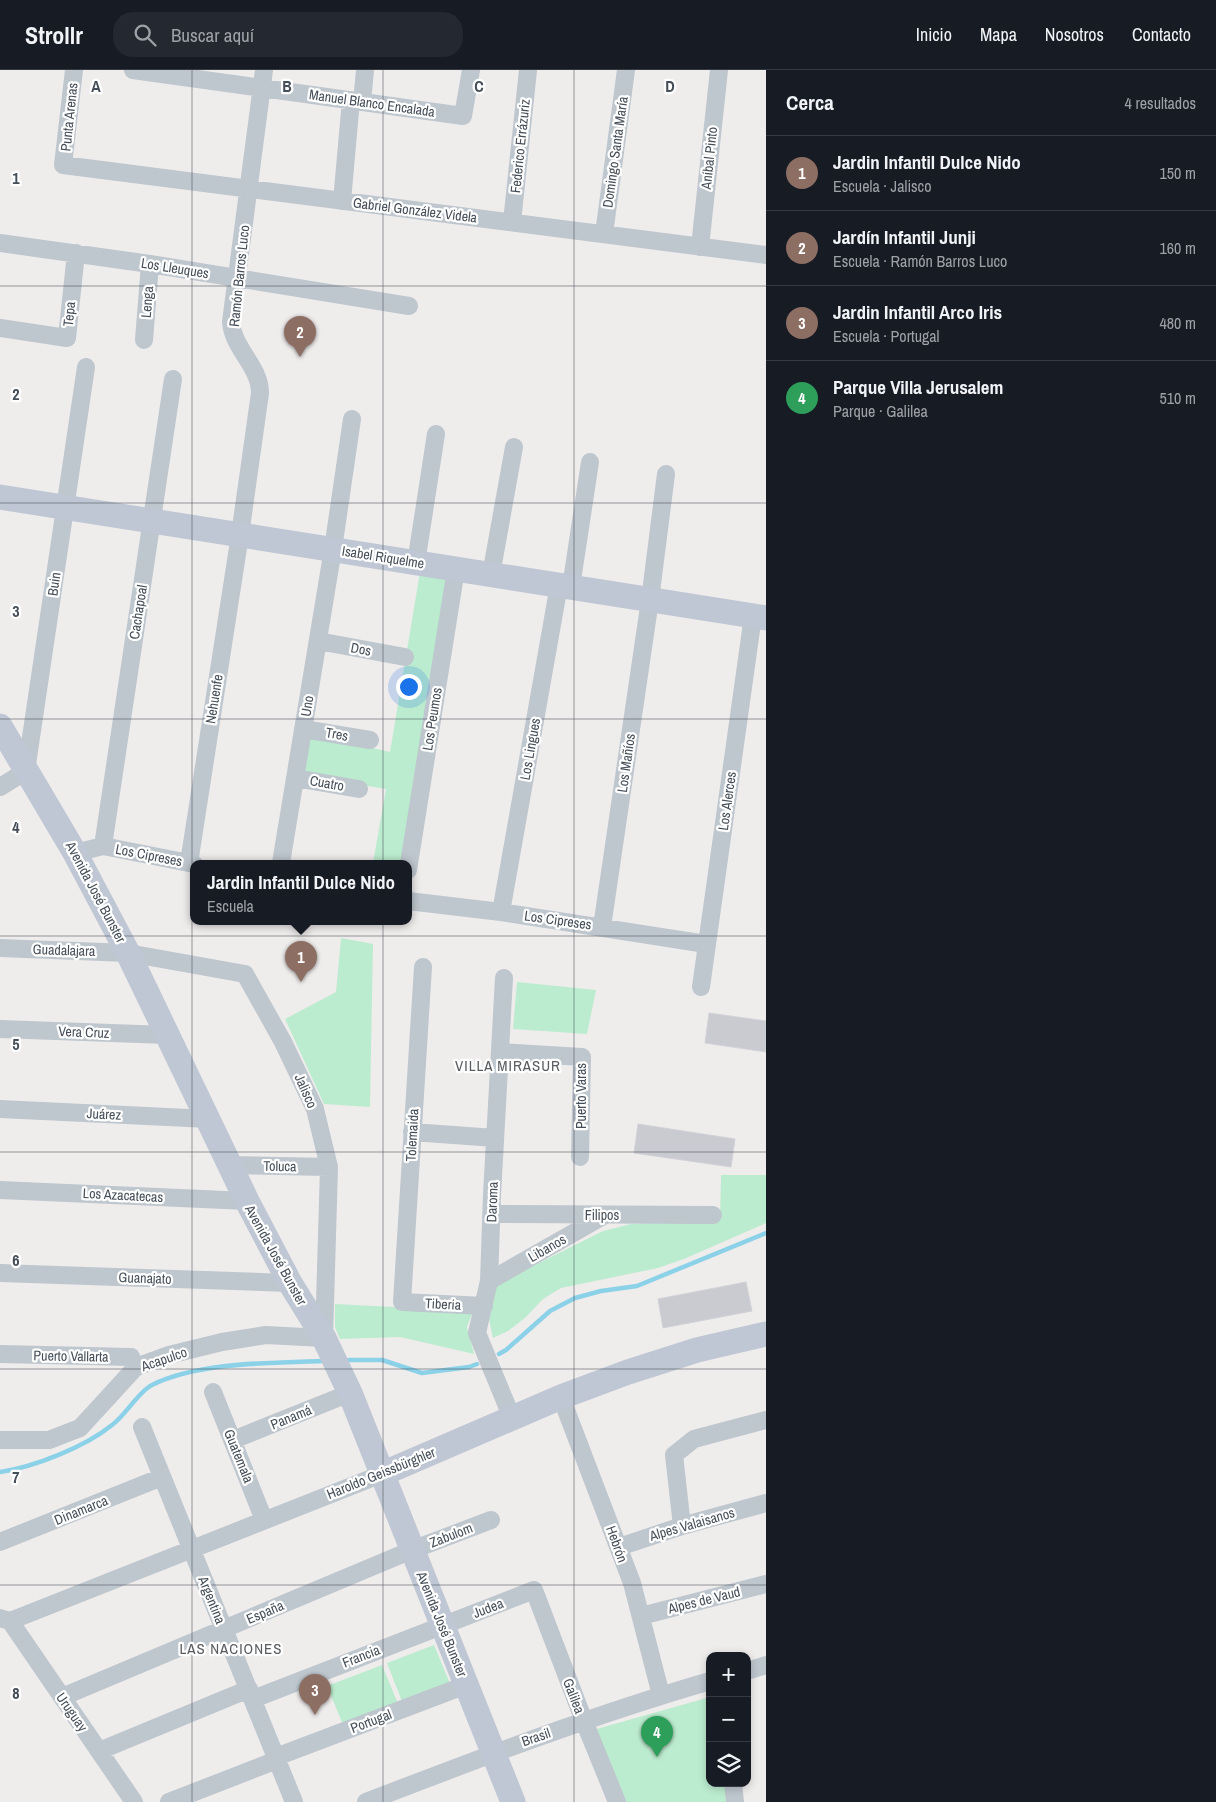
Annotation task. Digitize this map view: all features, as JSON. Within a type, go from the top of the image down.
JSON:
[{"type":"street","name":"Punta Arenas","points":[[63,165],[74,70]]},
{"type":"street","name":"Manuel Blanco Encalada","points":[[133,70],[231,77],[262,88],[463,116],[471,70]]},
{"type":"street","name":"Ramón Barros Luco","points":[[240,534],[260,384],[257,375],[232,332],[231,322],[264,70]]},
{"type":"street","points":[[342,200],[357,101],[365,70]]},
{"type":"street","name":"Federico Errázuriz","points":[[512,222],[528,70]]},
{"type":"street","name":"Domingo Santa María","points":[[604,234],[626,70]]},
{"type":"street","name":"Aníbal Pinto","points":[[700,247],[719,70]]},
{"type":"street","name":"Gabriel González Videla","points":[[63,165],[766,255]]},
{"type":"street","name":"Los Lleuques","points":[[0,243],[150,264],[409,306]]},
{"type":"street","name":"Tepa","points":[[0,328],[67,338],[76,253]]},
{"type":"street","name":"Lenga","points":[[144,340],[150,264]]},
{"type":"street","name":"Buin","points":[[26,771],[86,367]]},
{"type":"street","name":"Cachapoal","points":[[103,846],[173,379]]},
{"type":"street","name":"Uno","points":[[281,860],[333,549],[352,419]]},
{"type":"street","points":[[416,563],[436,434]]},
{"type":"street","points":[[492,575],[514,447]]},
{"type":"street","name":"Los Lingues","points":[[502,912],[590,462]]},
{"type":"street","name":"Los Mañíos","points":[[602,927],[650,600],[666,474]]},
{"type":"street","name":"Isabel Riquelme","points":[[0,496],[760,617]]},
{"type":"street","name":"Nehuenfe","points":[[191,860],[240,534]]},
{"type":"street","name":"Los Peumos","points":[[410,860],[456,569]]},
{"type":"street","name":"Los Alerces","points":[[701,987],[706,944],[760,617]]},
{"type":"street","name":"Dos","points":[[318,641],[404,657]]},
{"type":"street","name":"Avenida José Bunster","points":[[0,726],[75,854],[128,953],[247,1201],[290,1283],[324,1338],[350,1393],[513,1802]]},
{"type":"street","name":"Tres","points":[[303,728],[370,740]]},
{"type":"street","points":[[0,787],[26,771]]},
{"type":"street","name":"Cuatro","points":[[295,778],[359,789]]},
{"type":"street","name":"Los Cipreses","points":[[75,854],[103,846],[190,863]]},
{"type":"street","name":"Los Cipreses","points":[[412,902],[502,912],[706,944]]},
{"type":"street","name":"Guadalajara","points":[[0,948],[128,953]]},
{"type":"street","name":"Jalisco","points":[[128,953],[245,974],[283,1042],[315,1109],[330,1166],[324,1338]]},
{"type":"street","name":"Tolemaida","points":[[402,1302],[422,968]]},
{"type":"street","name":"Daroma","points":[[504,978],[489,1281],[477,1332],[512,1418]]},
{"type":"street","name":"Vera Cruz","points":[[0,1029],[167,1035]]},
{"type":"street","name":"Puerto Varas","points":[[500,1052],[582,1057],[580,1157]]},
{"type":"street","name":"Juárez","points":[[0,1109],[209,1119]]},
{"type":"street","points":[[412,1132],[495,1138]]},
{"type":"street","name":"Toluca","points":[[230,1165],[330,1166]]},
{"type":"street","name":"Los Azacatecas","points":[[0,1190],[247,1201]]},
{"type":"street","name":"Filipos","points":[[492,1214],[713,1215]]},
{"type":"street","name":"Libanos","points":[[489,1281],[606,1215]]},
{"type":"street","name":"Guanajato","points":[[0,1273],[290,1283]]},
{"type":"street","name":"Tiberia","points":[[402,1302],[484,1306]]},
{"type":"street","name":"Haroldo Geissbürghler","points":[[5,1620],[382,1474],[561,1397],[628,1372],[697,1350],[766,1334]]},
{"type":"street","name":"Acapulco","points":[[0,1440],[49,1440],[80,1428],[136,1367],[169,1355],[222,1342],[266,1335],[324,1338]]},
{"type":"street","name":"Puerto Vallarta","points":[[0,1354],[131,1357],[136,1367]]},
{"type":"street","name":"Guatemala","points":[[212,1392],[264,1520]]},
{"type":"street","name":"Panamá","points":[[233,1440],[350,1393]]},
{"type":"street","name":"Hebrón","points":[[561,1397],[619,1546],[641,1616],[661,1696]]},
{"type":"street","points":[[682,1526],[674,1455],[694,1439],[766,1420]]},
{"type":"street","name":"Argentina","points":[[142,1427],[294,1802]]},
{"type":"street","name":"Dinamarca","points":[[0,1542],[162,1477]]},
{"type":"street","name":"Alpes Valaisanos","points":[[619,1546],[682,1526],[766,1503]]},
{"type":"street","name":"Zabulom","points":[[412,1550],[491,1520]]},
{"type":"street","name":"España","points":[[62,1697],[412,1550]]},
{"type":"street","name":"Alpes de Vaud","points":[[641,1616],[766,1584]]},
{"type":"street","name":"Judea","points":[[442,1624],[534,1590]]},
{"type":"street","name":"Galilea","points":[[534,1590],[584,1721],[618,1802]]},
{"type":"street","name":"Uruguay","points":[[5,1620],[62,1697],[134,1802]]},
{"type":"street","name":"Francia","points":[[100,1751],[442,1624]]},
{"type":"street","points":[[751,1670],[766,1666]]},
{"type":"street","name":"Brasil","points":[[366,1802],[493,1752],[706,1682]]},
{"type":"street","name":"Portugal","points":[[169,1802],[466,1685]]},
{"type":"street","points":[[733,1787],[735,1802]]},
{"type":"green space","points":[[420,572],[450,576],[406,860],[374,860],[386,789],[302,775],[308,733],[390,752]]},
{"type":"green space","points":[[341,938],[373,944],[370,1107],[324,1104],[285,1019],[336,992]]},
{"type":"green space","points":[[517,982],[596,990],[587,1034],[513,1029]]},
{"type":"green space","points":[[721,1175],[766,1175],[766,1223],[684,1259],[658,1268],[561,1288],[543,1299],[526,1317],[508,1331],[493,1338],[489,1319],[497,1284],[603,1231],[631,1224],[720,1220]]},
{"type":"green space","points":[[335,1304],[473,1311],[467,1327],[474,1354],[400,1337],[340,1339],[335,1327]]},
{"type":"green space","points":[[434,1645],[451,1686],[403,1704],[387,1663]]},
{"type":"green space","points":[[382,1665],[399,1706],[344,1727],[327,1686]]},
{"type":"green space","points":[[706,1698],[706,1787],[731,1787],[732,1802],[623,1802],[593,1730]]},
{"type":"building","points":[[709,1013],[766,1021],[766,1052],[705,1043]]},
{"type":"building","points":[[638,1124],[735,1139],[731,1167],[634,1153]]},
{"type":"building","points":[[746,1282],[752,1311],[663,1328],[658,1299]]},
{"type":"waterway","points":[[499,1354],[550,1311],[575,1298],[601,1291],[637,1286],[766,1233]]},
{"type":"waterway","points":[[349,1360],[382,1360],[422,1373],[469,1367],[477,1364]]},
{"type":"waterway","points":[[0,1472],[43,1461],[88,1441],[117,1421],[147,1388],[171,1377],[235,1365],[322,1361]]},
{"type":"place","name":"Jardín Infantil Junji","points":[[300,357]]},
{"type":"place","name":"Jardin Infantil Dulce Nido","points":[[301,982]]},
{"type":"place","name":"Jardin Infantil Arco Iris","points":[[315,1715]]},
{"type":"place","name":"Parque Villa Jerusalem","points":[[657,1757]]},
{"type":"district","name":"VILLA MIRASUR","points":[[508,1066]]},
{"type":"district","name":"LAS NACIONES","points":[[231,1649]]}]
